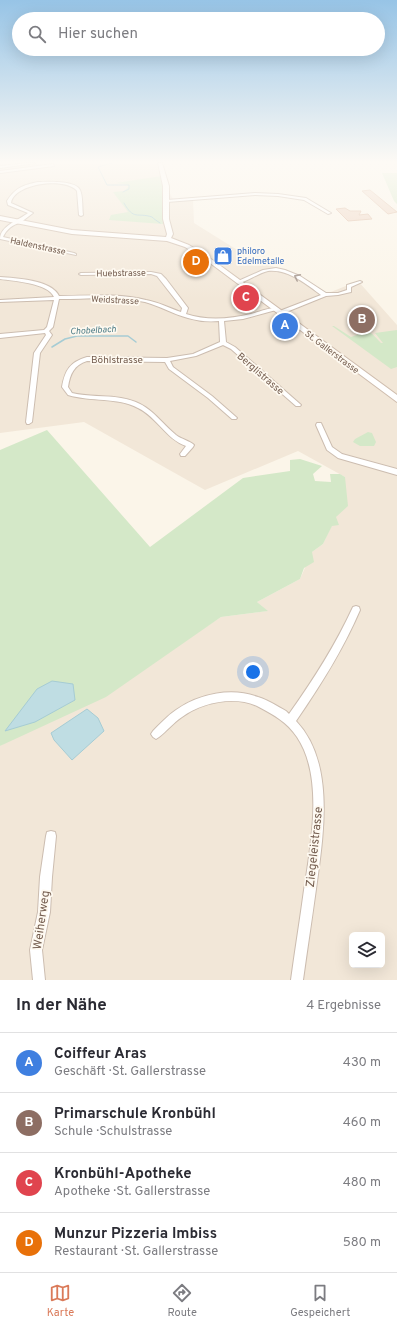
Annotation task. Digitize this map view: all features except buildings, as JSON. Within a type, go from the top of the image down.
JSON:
[{"type":"main road","points":[[0,218],[72,232],[168,238],[170,234],[166,219],[167,209]]},
{"type":"main road","name":"St. Gallerstrasse","points":[[168,238],[192,249],[397,400]]},
{"type":"street","points":[[18,222],[31,214],[19,209]]},
{"type":"street","points":[[81,209],[81,214]]},
{"type":"street","points":[[321,209],[329,213]]},
{"type":"street","name":"Haldenstrasse","points":[[18,222],[6,230],[2,234],[1,238],[74,254]]},
{"type":"street","points":[[238,282],[265,271],[278,271],[292,275],[325,295]]},
{"type":"street","name":"Huebstrasse","points":[[81,274],[151,273],[159,275],[185,308],[183,314]]},
{"type":"street","points":[[0,278],[24,281],[49,288],[55,292],[57,298],[50,327],[46,331],[0,336]]},
{"type":"street","name":"Weidstrasse","points":[[0,301],[57,298],[117,298],[150,302],[183,314],[203,319],[221,320],[277,311],[325,295],[349,291],[349,286],[360,282]]},
{"type":"street","points":[[221,320],[223,343]]},
{"type":"street","points":[[30,422],[37,353],[39,348],[48,339],[49,335],[46,331]]},
{"type":"street","name":"Böhlstrasse","points":[[183,454],[191,446],[182,442],[171,434],[148,410],[139,405],[121,400],[73,396],[70,394],[65,388],[68,370],[77,362],[87,359],[167,360],[194,355],[223,343]]},
{"type":"street","name":"Berglistrasse","points":[[223,343],[233,348],[298,405]]},
{"type":"street","points":[[167,360],[171,368],[210,397],[234,418]]},
{"type":"street","points":[[319,424],[329,448],[334,453],[344,459],[397,472]]},
{"type":"street","points":[[290,721],[336,654],[347,633],[356,610]]},
{"type":"street","name":"Ziegeleistrasse","points":[[156,734],[178,714],[206,701],[224,696],[242,697],[260,702],[274,709],[290,721],[298,730],[309,751],[316,771],[319,800],[318,839],[297,980]]},
{"type":"street","name":"Weiherweg","points":[[39,980],[36,950],[44,912],[46,877],[51,836]]},
{"type":"shaded area","points":[[0,209],[193,209],[194,223],[255,261],[294,273],[326,294],[358,281],[397,325],[397,980],[0,980],[0,746],[198,632],[221,617],[267,611],[257,602],[300,579],[312,552],[323,544],[336,517],[345,477],[298,451],[205,490],[84,422],[0,433]]},
{"type":"green space","points":[[126,209],[163,209],[163,224],[109,220],[111,215],[128,212]]},
{"type":"green space","points":[[332,326],[351,337],[368,332],[381,343],[383,343],[375,333],[397,330],[397,367],[391,369]]},
{"type":"green space","points":[[47,430],[150,547],[243,478],[290,471],[290,460],[300,459],[322,466],[313,474],[315,481],[331,482],[330,474],[340,474],[345,477],[348,506],[336,517],[339,525],[332,526],[323,544],[312,552],[314,562],[304,568],[300,579],[257,602],[268,611],[221,617],[106,697],[0,746],[0,450]]},
{"type":"green space","points":[[368,432],[372,433],[376,442],[374,446],[360,446],[353,442],[355,439]]},
{"type":"water","points":[[52,681],[73,684],[75,700],[35,722],[5,731],[37,689]]},
{"type":"water","points":[[87,709],[98,718],[104,731],[72,760],[54,740],[51,733]]},
{"type":"waterway","name":"Chobelbach","points":[[127,209],[133,214],[152,217],[160,223]]},
{"type":"waterway","name":"Chobelbach","points":[[52,347],[65,339],[77,336],[128,336],[136,342]]},
{"type":"place","name":"philoro Edelmetalle","points":[[223,256]]},
{"type":"place","name":"Munzur Pizzeria Imbiss","points":[[196,262]]},
{"type":"place","name":"Kronbühl-Apotheke","points":[[246,298]]},
{"type":"place","name":"Primarschule Kronbühl","points":[[362,320]]},
{"type":"place","name":"Coiffeur Aras","points":[[285,326]]}]
